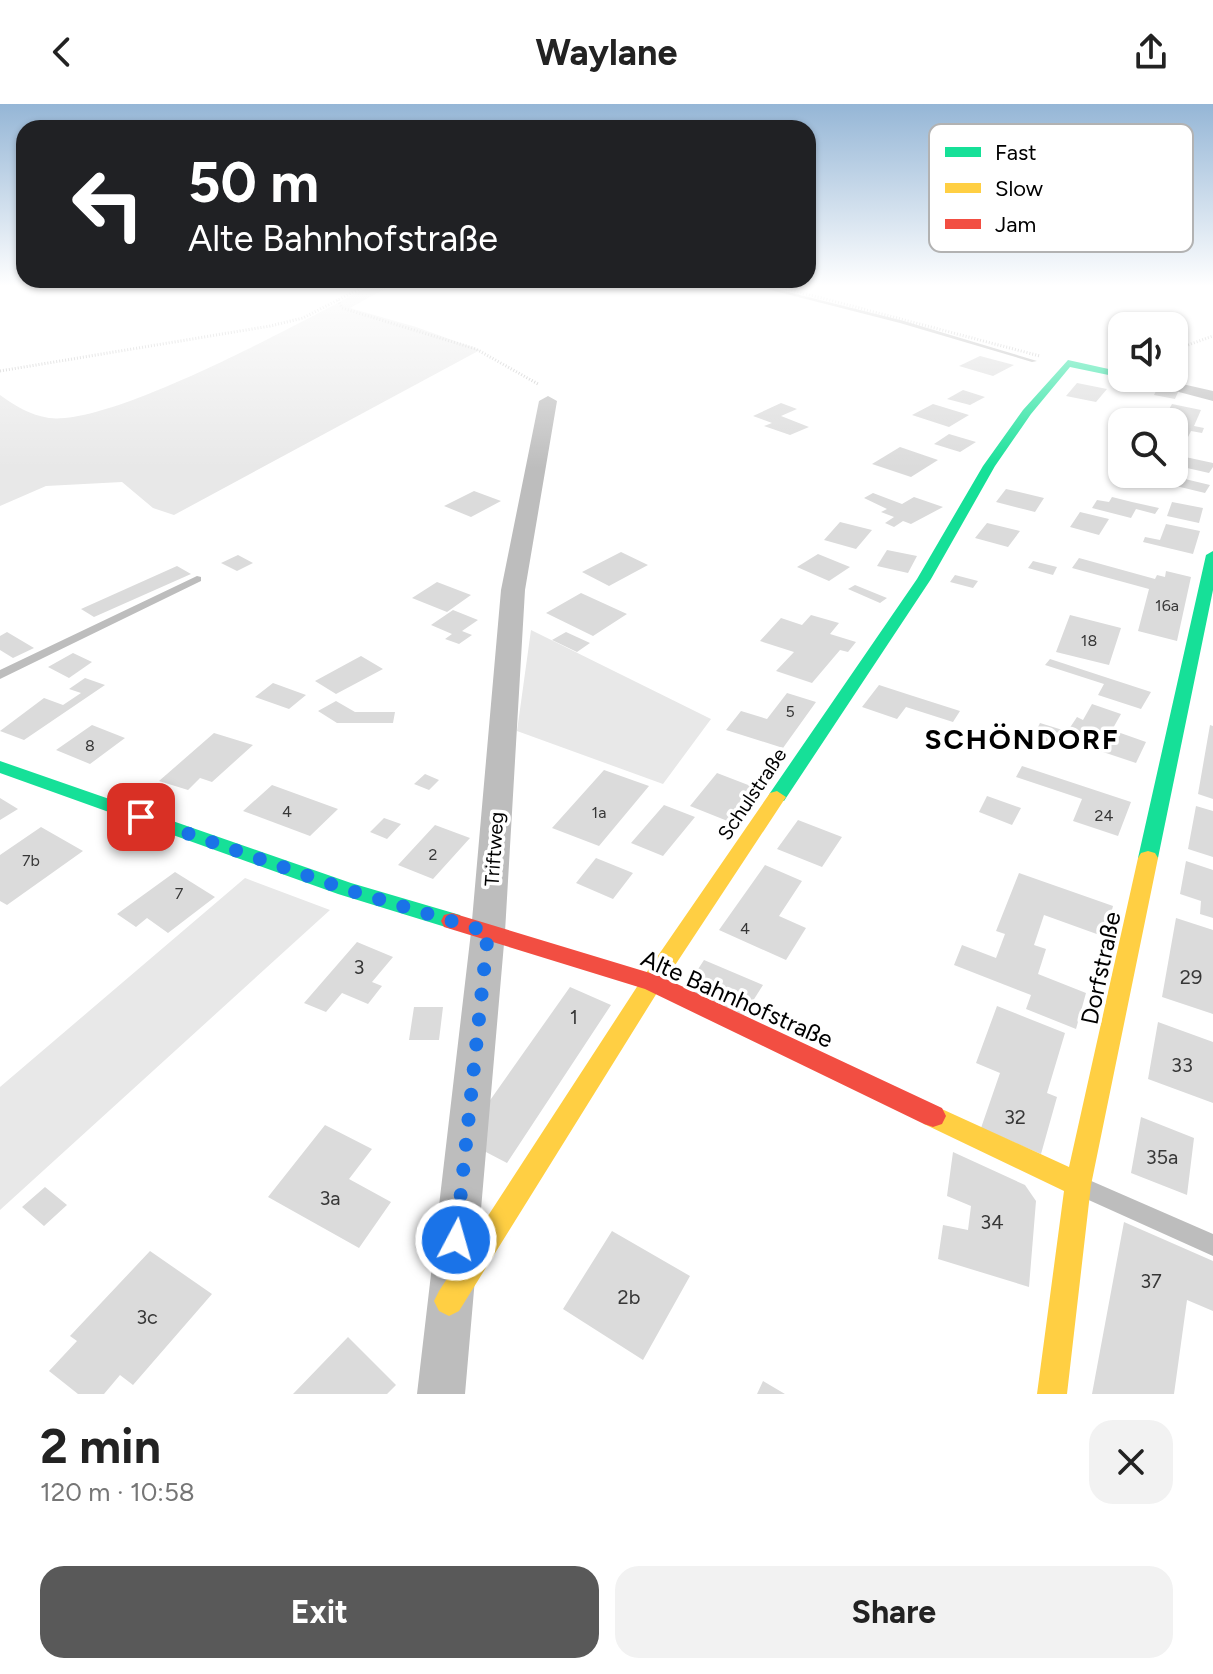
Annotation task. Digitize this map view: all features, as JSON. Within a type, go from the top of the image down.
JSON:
[{"type":"street","points":[[1068,363],[1108,372]]},
{"type":"street","name":"Schulstraße","points":[[449,1301],[652,982],[924,579],[968,501],[1031,409],[1068,363]]},
{"type":"street","points":[[1188,390],[1213,396]]},
{"type":"street","name":"Triftweg","points":[[441,1394],[488,932],[513,590],[548,401]]},
{"type":"street","name":"Dorfstraße","points":[[1052,1394],[1078,1185],[1213,555]]},
{"type":"street","name":"Alte Bahnhofstraße","points":[[0,767],[345,889],[652,982],[1078,1185]]},
{"type":"lane","points":[[0,675],[197,579]]},
{"type":"lane","points":[[1078,1185],[1213,1245]]},
{"type":"path","points":[[0,371],[143,347]]},
{"type":"path","points":[[470,347],[533,380],[543,388],[548,401]]},
{"type":"path","points":[[1009,347],[1068,363]]},
{"type":"shaded area","points":[[252,347],[472,347],[480,350],[174,515],[153,508],[122,482],[46,486],[0,506],[0,395],[35,415],[49,418],[79,416],[117,406]]},
{"type":"shaded area","points":[[531,630],[711,719],[663,784],[517,731]]},
{"type":"shaded area","points":[[245,878],[330,910],[0,1210],[0,1087]]},
{"type":"building","points":[[980,356],[1014,365],[993,376],[959,366]]},
{"type":"building","points":[[1077,383],[1107,389],[1096,402],[1066,396]]},
{"type":"building","points":[[963,390],[985,397],[970,405],[947,399]]},
{"type":"building","points":[[1156,392],[1178,392],[1175,399],[1154,395]]},
{"type":"building","points":[[781,403],[797,409],[781,416],[809,427],[790,435],[764,426],[772,423],[753,416]]},
{"type":"building","points":[[933,404],[969,415],[949,427],[912,415]]},
{"type":"building","points":[[1172,404],[1201,410],[1194,426],[1204,428],[1202,433],[1191,431],[1188,437],[1188,408],[1170,408]]},
{"type":"building","points":[[949,434],[976,442],[960,452],[934,444]]},
{"type":"building","points":[[900,447],[938,460],[911,477],[872,464]]},
{"type":"building","points":[[1188,458],[1213,463],[1209,473],[1188,468]]},
{"type":"building","points":[[1188,480],[1210,485],[1205,493],[1184,488],[1188,488]]},
{"type":"building","points":[[1006,489],[1044,498],[1035,512],[996,502]]},
{"type":"building","points":[[474,491],[501,501],[471,517],[444,506]]},
{"type":"building","points":[[873,493],[902,504],[914,497],[943,507],[911,524],[903,521],[894,527],[885,523],[894,517],[881,512],[887,509],[864,498]]},
{"type":"building","points":[[1112,497],[1159,508],[1155,514],[1136,509],[1131,518],[1092,508],[1097,500],[1109,502]]},
{"type":"building","points":[[1172,502],[1203,508],[1199,523],[1167,516]]},
{"type":"building","points":[[1080,512],[1109,519],[1099,535],[1070,527]]},
{"type":"building","points":[[840,522],[872,530],[856,549],[824,540]]},
{"type":"building","points":[[987,523],[1020,531],[1008,547],[975,538]]},
{"type":"building","points":[[1166,524],[1200,531],[1193,554],[1143,542],[1145,537],[1160,540]]},
{"type":"building","points":[[887,550],[917,556],[908,573],[877,566]]},
{"type":"building","points":[[621,552],[648,565],[609,586],[582,572]]},
{"type":"building","points":[[818,554],[850,567],[829,581],[797,567]]},
{"type":"building","points":[[238,555],[253,563],[237,571],[221,563]]},
{"type":"building","points":[[1079,558],[1155,579],[1157,575],[1165,577],[1166,571],[1191,577],[1177,641],[1138,631],[1149,589],[1072,568]]},
{"type":"building","points":[[1033,561],[1057,567],[1053,575],[1028,568]]},
{"type":"building","points":[[177,566],[191,574],[94,617],[81,609]]},
{"type":"building","points":[[955,575],[978,581],[973,588],[950,582]]},
{"type":"building","points":[[437,582],[471,595],[447,612],[412,598]]},
{"type":"building","points":[[855,585],[887,598],[880,603],[848,589]]},
{"type":"building","points":[[581,593],[627,614],[593,636],[546,613]]},
{"type":"building","points":[[453,610],[478,620],[462,631],[472,635],[459,644],[445,639],[452,634],[431,625]]},
{"type":"building","points":[[811,615],[839,623],[830,634],[856,642],[848,652],[840,650],[812,683],[776,671],[794,652],[760,641],[781,618],[802,625]]},
{"type":"building","points":[[1070,615],[1121,628],[1109,665],[1056,652]]},
{"type":"building","points":[[7,632],[34,648],[13,658],[0,650],[0,636]]},
{"type":"building","points":[[566,632],[590,643],[577,652],[552,640]]},
{"type":"building","points":[[73,653],[92,662],[69,678],[48,667]]},
{"type":"building","points":[[361,656],[383,669],[336,694],[315,681]]},
{"type":"building","points":[[1050,659],[1151,692],[1141,709],[1098,695],[1104,684],[1045,665]]},
{"type":"building","points":[[85,678],[105,685],[24,740],[0,731],[44,698],[63,705],[81,693],[69,689]]},
{"type":"building","points":[[273,683],[306,695],[289,709],[255,697]]},
{"type":"building","points":[[879,685],[960,711],[953,722],[906,707],[897,719],[862,707]]},
{"type":"building","points":[[787,693],[816,702],[783,748],[726,730],[741,711],[767,719]]},
{"type":"building","points":[[336,701],[355,712],[395,712],[393,723],[337,723],[318,711]]},
{"type":"building","points":[[1092,704],[1121,714],[1112,730],[1146,742],[1136,763],[1100,751],[1105,741],[1069,729],[1077,717],[1083,720]]},
{"type":"building","points":[[1040,723],[1069,732],[1063,746],[1033,737]]},
{"type":"building","points":[[92,725],[125,738],[90,764],[56,750]]},
{"type":"building","points":[[1210,725],[1213,726],[1213,799],[1198,794]]},
{"type":"building","points":[[214,733],[253,745],[212,782],[200,778],[188,790],[159,781]]},
{"type":"building","points":[[1022,766],[1131,802],[1118,836],[1073,821],[1082,799],[1016,777]]},
{"type":"building","points":[[604,770],[649,786],[599,846],[552,828]]},
{"type":"building","points":[[717,773],[756,788],[730,822],[690,806]]},
{"type":"building","points":[[425,774],[439,780],[429,790],[414,784]]},
{"type":"building","points":[[272,785],[338,809],[310,836],[243,811]]},
{"type":"building","points":[[987,796],[1021,808],[1012,825],[979,812]]},
{"type":"building","points":[[0,798],[18,809],[0,820]]},
{"type":"building","points":[[664,805],[695,817],[663,856],[631,843]]},
{"type":"building","points":[[1196,806],[1213,811],[1213,857],[1188,849]]},
{"type":"building","points":[[384,818],[401,824],[387,839],[370,832]]},
{"type":"building","points":[[798,820],[842,837],[822,867],[777,849]]},
{"type":"building","points":[[435,825],[470,838],[433,879],[398,865]]},
{"type":"building","points":[[41,827],[83,851],[7,905],[0,901],[0,855]]},
{"type":"building","points":[[596,858],[633,873],[613,899],[576,883]]},
{"type":"building","points":[[1186,861],[1213,870],[1213,918],[1200,914],[1201,901],[1180,894]]},
{"type":"building","points":[[765,865],[802,881],[779,916],[806,928],[786,960],[719,930]]},
{"type":"building","points":[[175,872],[215,897],[168,933],[147,918],[136,927],[117,914]]},
{"type":"building","points":[[1019,873],[1113,906],[1105,937],[1044,915],[1034,945],[1046,949],[1038,974],[1086,993],[1076,1029],[1026,1009],[1031,995],[954,965],[962,945],[996,958],[1005,934],[996,931]]},
{"type":"building","points":[[1176,918],[1213,930],[1213,1014],[1162,997]]},
{"type":"building","points":[[357,942],[393,957],[372,982],[382,986],[368,1004],[342,993],[326,1012],[304,1003]]},
{"type":"building","points":[[704,960],[763,985],[744,1015],[685,989]]},
{"type":"building","points":[[570,987],[611,1005],[507,1163],[484,1151],[486,1106]]},
{"type":"building","points":[[997,1006],[1065,1033],[1047,1093],[1057,1097],[1041,1154],[981,1128],[1000,1073],[976,1063]]},
{"type":"building","points":[[414,1007],[443,1007],[439,1040],[409,1040]]},
{"type":"building","points":[[1158,1022],[1213,1042],[1213,1103],[1148,1079]]},
{"type":"building","points":[[1141,1117],[1194,1138],[1187,1195],[1131,1173]]},
{"type":"building","points":[[325,1125],[372,1149],[349,1179],[391,1202],[359,1248],[268,1197]]},
{"type":"building","points":[[953,1152],[1025,1185],[1036,1201],[1029,1287],[938,1259],[943,1225],[968,1230],[971,1206],[947,1196]]},
{"type":"building","points":[[45,1187],[67,1205],[44,1226],[22,1207]]},
{"type":"building","points":[[1124,1222],[1213,1261],[1213,1311],[1187,1300],[1174,1394],[1092,1394]]},
{"type":"building","points":[[612,1231],[690,1276],[643,1360],[563,1309]]},
{"type":"building","points":[[150,1251],[212,1294],[133,1385],[120,1375],[104,1394],[78,1394],[49,1371],[77,1341],[70,1336]]},
{"type":"building","points":[[348,1337],[396,1385],[387,1394],[293,1394]]},
{"type":"building","points":[[763,1381],[785,1394],[757,1394]]},
{"type":"waterway","points":[[987,347],[1034,361]]},
{"type":"traffic: fast","points":[[777,797],[924,579],[989,466],[1027,412],[1068,363],[1108,372]]},
{"type":"traffic: fast","points":[[1148,858],[1213,555]]},
{"type":"traffic: fast","points":[[0,767],[345,889],[452,921]]},
{"type":"traffic: slow","points":[[449,1301],[652,982],[777,797]]},
{"type":"traffic: slow","points":[[1052,1394],[1078,1185],[1148,858]]},
{"type":"traffic: slow","points":[[933,1116],[1078,1185]]},
{"type":"traffic: jam","points":[[452,921],[652,982],[933,1116]]},
{"type":"district","name":"SCHÖNDORF","points":[[1022,739]]},
{"type":"route","points":[[141,817],[345,889],[488,932],[456,1240]]}]
